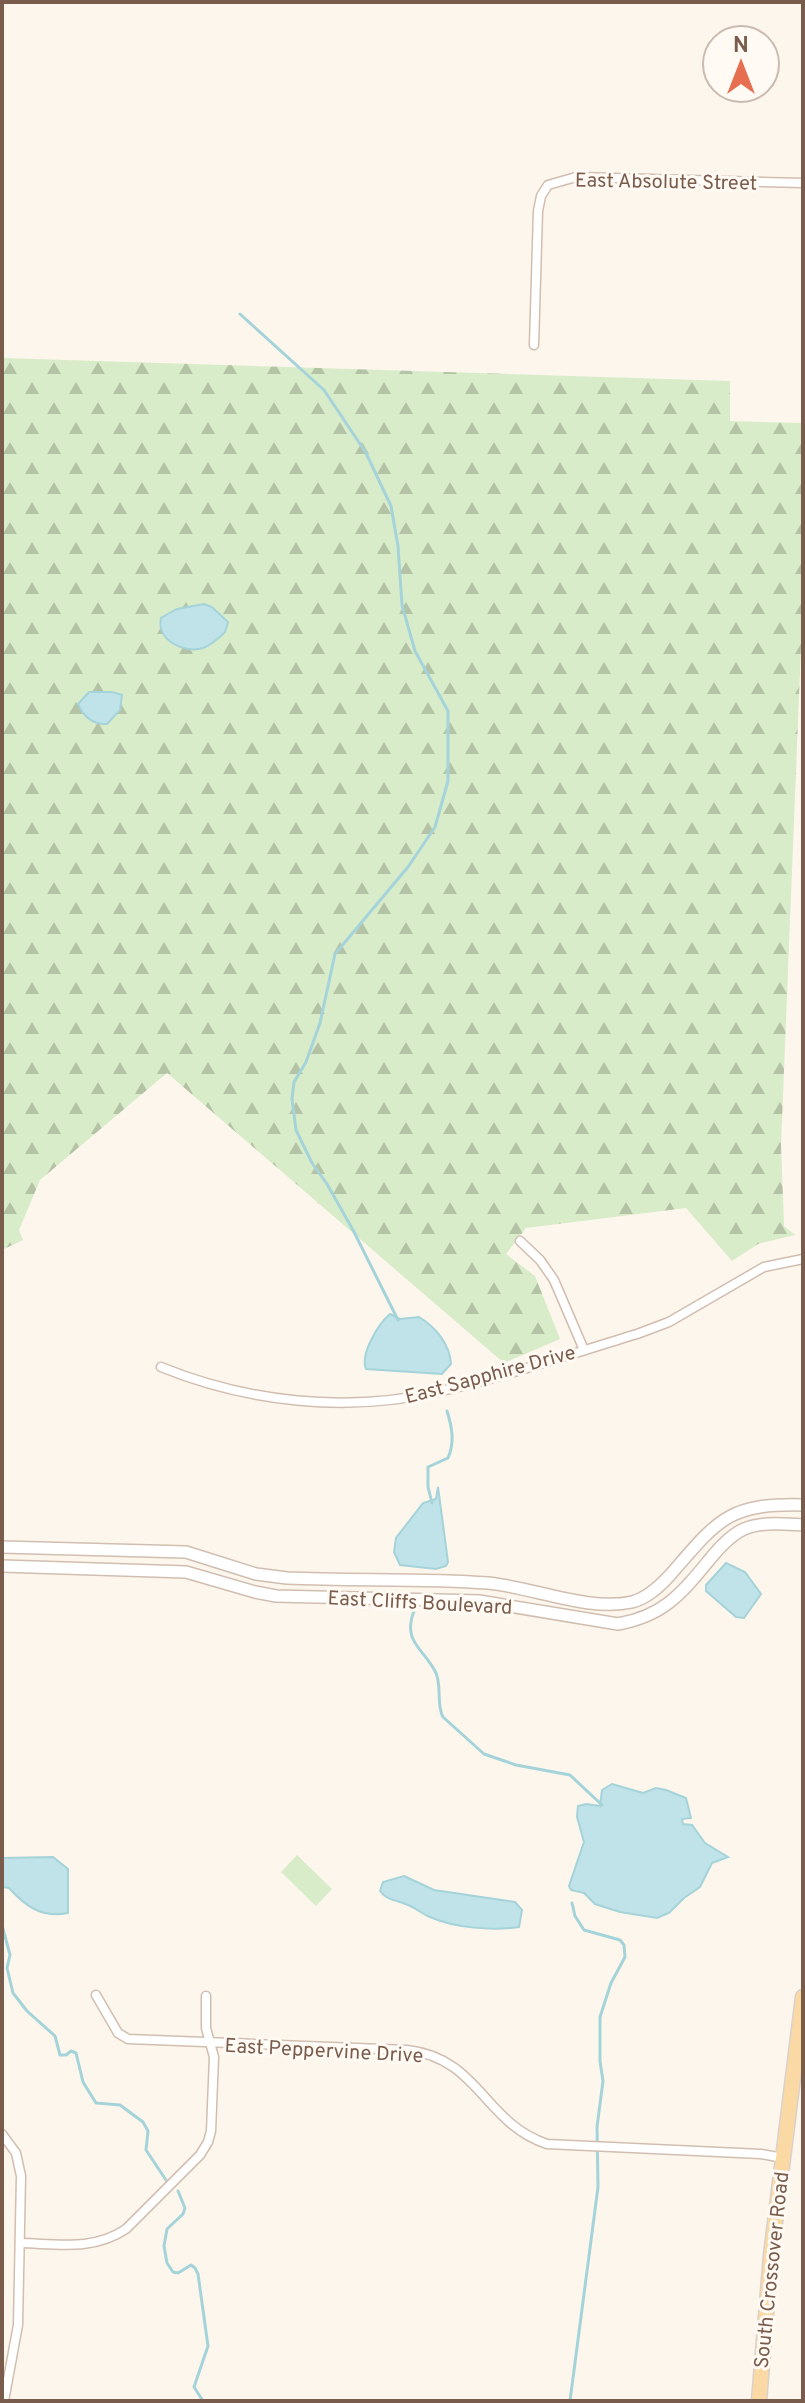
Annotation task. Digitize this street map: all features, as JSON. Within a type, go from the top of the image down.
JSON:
[{"type":"main road","name":"South Crossover Road","points":[[759,2401],[762,2344],[803,1997]]},
{"type":"street","name":"East Absolute Street","points":[[534,345],[538,211],[541,196],[548,185],[576,177],[803,183]]},
{"type":"street","points":[[520,1241],[540,1260],[554,1280],[584,1350]]},
{"type":"street","name":"East Sapphire Drive","points":[[161,1367],[211,1385],[265,1396],[351,1402],[437,1392],[669,1322],[764,1267],[803,1259]]},
{"type":"street","name":"East Cliffs Boulevard","points":[[2,1547],[186,1552],[256,1574],[287,1578],[489,1583],[612,1604],[647,1596],[665,1581],[715,1525],[731,1515],[772,1504],[803,1505]]},
{"type":"street","name":"East Cliffs Boulevard","points":[[2,1566],[161,1569],[201,1575],[276,1596],[479,1601],[618,1624],[646,1617],[668,1604],[681,1594],[721,1546],[741,1530],[756,1526],[803,1525]]},
{"type":"street","name":"East Peppervine Drive","points":[[96,1995],[118,2033],[128,2039],[421,2052],[437,2057],[463,2072],[498,2114],[520,2133],[547,2144],[761,2154],[783,2158]]},
{"type":"street","points":[[20,2243],[88,2245],[112,2238],[126,2229],[200,2155],[211,2131],[214,2057],[206,2028],[206,1996]]},
{"type":"street","points":[[2,2134],[20,2163],[18,2325],[4,2401]]},
{"type":"green space","points":[[2,358],[730,381],[730,421],[803,423],[803,597],[781,1145],[784,1226],[795,1235],[758,1244],[732,1261],[686,1208],[526,1228],[506,1254],[535,1276],[560,1339],[504,1363],[167,1073],[40,1180],[19,1230],[23,1240],[2,1250]]},
{"type":"green space","points":[[297,1855],[332,1889],[316,1906],[281,1872]]},
{"type":"water","points":[[204,604],[228,622],[223,634],[209,645],[196,649],[180,647],[167,639],[161,618],[177,609]]},
{"type":"water","points":[[89,692],[122,695],[120,710],[107,724],[93,721],[80,708],[78,704]]},
{"type":"water","points":[[390,1314],[400,1319],[419,1317],[436,1331],[445,1343],[451,1364],[442,1374],[366,1369],[371,1340]]},
{"type":"water","points":[[438,1487],[448,1562],[446,1566],[436,1569],[400,1565],[394,1552],[396,1538],[423,1503],[436,1499]]},
{"type":"water","points":[[726,1563],[745,1572],[761,1594],[744,1618],[736,1617],[706,1591],[706,1585]]},
{"type":"water","points":[[612,1784],[643,1793],[656,1788],[686,1798],[691,1818],[682,1819],[683,1824],[692,1825],[705,1843],[728,1857],[712,1863],[700,1887],[669,1913],[657,1918],[595,1904],[584,1893],[571,1890],[569,1886],[584,1842],[577,1817],[578,1806],[600,1806],[602,1790]]},
{"type":"water","points":[[53,1857],[68,1869],[68,1913],[50,1914],[35,1910],[9,1888],[2,1887],[2,1858]]},
{"type":"water","points":[[404,1876],[434,1890],[515,1902],[522,1910],[519,1927],[497,1929],[451,1924],[389,1899],[380,1891],[383,1882]]},
{"type":"waterway","points":[[240,314],[324,390],[366,453],[391,506],[398,546],[402,605],[415,651],[448,711],[448,781],[435,827],[408,867],[335,954],[320,1023],[306,1062],[294,1082],[292,1099],[296,1130],[312,1163],[353,1230],[398,1320]]},
{"type":"waterway","points":[[432,1503],[428,1467],[448,1458],[452,1446],[447,1411]]},
{"type":"waterway","points":[[414,1611],[411,1631],[416,1645],[436,1673],[443,1717],[484,1754],[516,1765],[570,1775],[602,1805]]},
{"type":"waterway","points":[[570,2401],[598,2187],[597,2127],[603,2081],[600,2017],[611,1983],[625,1957],[624,1945],[620,1940],[584,1930],[575,1916],[572,1903]]},
{"type":"waterway","points":[[2,1925],[10,1955],[7,1968],[13,1993],[27,2011],[55,2036],[60,2055],[71,2051],[76,2053],[83,2082],[96,2103],[120,2105],[143,2122],[148,2131],[146,2150],[166,2180]]},
{"type":"waterway","points":[[178,2191],[185,2208],[167,2229],[164,2246],[167,2263],[173,2272],[178,2273],[191,2265],[198,2274],[208,2346],[194,2387],[203,2401]]}]
